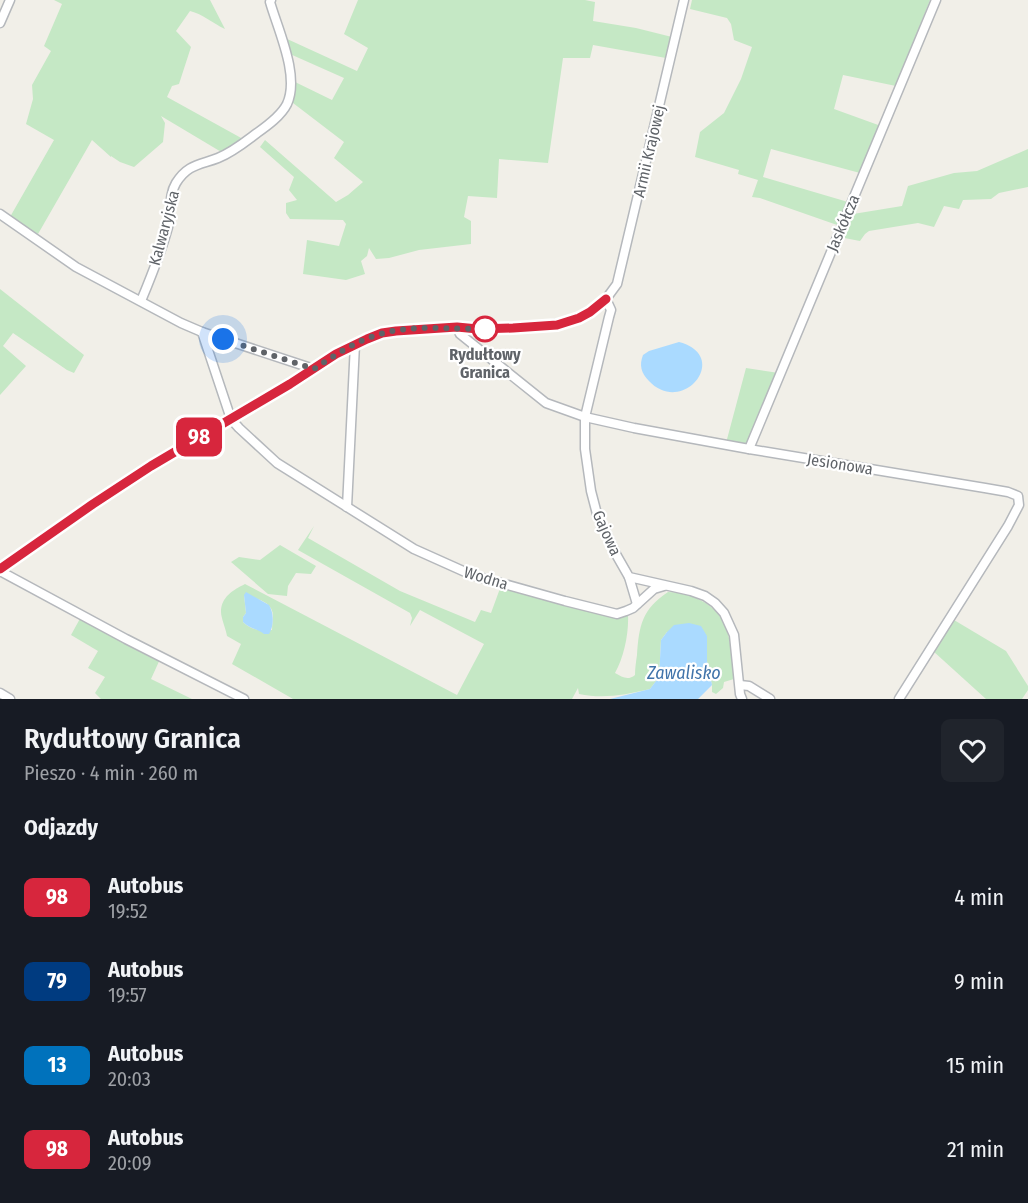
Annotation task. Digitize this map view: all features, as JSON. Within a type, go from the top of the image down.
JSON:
[{"type":"street","points":[[0,23],[10,0]]},
{"type":"street","name":"Kalwaryjska","points":[[141,301],[161,250],[168,224],[172,192],[177,182],[186,170],[237,148],[269,123],[287,104],[290,94],[289,66],[270,0]]},
{"type":"street","name":"Armii Krajowej","points":[[606,299],[617,284],[684,0]]},
{"type":"street","name":"Jaskółcza","points":[[749,447],[936,0]]},
{"type":"street","points":[[0,214],[76,267],[181,323],[314,369]]},
{"type":"street","points":[[244,699],[126,639],[0,570],[104,496],[151,466],[355,344],[382,333],[396,331],[557,325],[579,318],[606,299]]},
{"type":"street","name":"Gajowa","points":[[606,299],[611,310],[585,417],[585,449],[597,514],[629,577]]},
{"type":"street","name":"Jesionowa","points":[[457,327],[460,334],[546,403],[585,417],[634,428],[996,490],[1018,496],[1019,505],[1008,526],[899,699]]},
{"type":"street","points":[[202,332],[231,419]]},
{"type":"street","points":[[347,507],[355,344]]},
{"type":"street","name":"Wodna","points":[[231,419],[277,463],[414,549],[471,575],[617,614],[637,604],[654,589],[664,586]]},
{"type":"street","points":[[629,577],[691,591],[715,603],[724,614],[734,635],[742,699]]},
{"type":"street","points":[[629,577],[637,604]]},
{"type":"street","points":[[740,685],[749,686],[770,699]]},
{"type":"street","points":[[0,693],[10,699]]},
{"type":"green space","points":[[54,0],[210,0],[225,29],[190,11],[176,31],[191,47],[179,84],[172,86],[167,97],[243,139],[223,153],[161,116],[165,123],[163,142],[134,167],[111,157],[92,140],[38,234],[10,217],[54,140],[26,124],[33,99],[32,85],[51,51],[44,46],[62,4]]},
{"type":"green space","points":[[358,0],[585,0],[595,2],[593,21],[672,37],[666,58],[593,45],[590,58],[563,58],[548,163],[499,159],[497,198],[468,196],[464,217],[471,221],[471,244],[419,250],[376,259],[369,248],[367,256],[361,261],[365,274],[346,280],[303,274],[307,240],[339,246],[346,224],[343,220],[290,219],[286,213],[286,203],[297,200],[289,190],[294,177],[260,147],[265,140],[336,202],[363,182],[334,158],[344,142],[293,103],[293,81],[332,100],[344,78],[290,54],[285,38],[357,71],[368,48],[344,34]]},
{"type":"green space","points":[[692,0],[930,0],[896,86],[843,75],[834,109],[881,126],[860,173],[771,149],[763,177],[848,202],[840,226],[752,197],[758,180],[738,174],[739,170],[695,157],[700,132],[724,113],[741,79],[752,47],[734,40],[731,24],[727,18],[690,9]]},
{"type":"green space","points":[[1028,149],[1028,187],[999,193],[991,199],[963,200],[959,209],[944,206],[934,227],[918,223],[869,231],[860,241],[839,237],[847,215],[902,206],[908,186],[954,173],[977,171]]},
{"type":"green space","points":[[0,289],[84,355],[74,373],[13,333],[3,346],[26,366],[0,395]]},
{"type":"green space","points":[[746,368],[779,373],[747,446],[726,443]]},
{"type":"green space","points":[[314,526],[308,538],[400,591],[475,622],[481,610],[491,613],[502,583],[605,616],[616,617],[628,614],[625,645],[615,673],[627,678],[635,675],[639,635],[647,612],[652,605],[668,592],[688,595],[711,606],[724,623],[730,644],[734,679],[724,682],[723,688],[716,694],[712,692],[707,661],[707,636],[667,632],[661,640],[659,677],[650,689],[632,693],[614,696],[588,695],[579,694],[578,688],[572,699],[293,699],[232,664],[241,644],[227,636],[221,614],[222,607],[228,595],[245,584],[457,695],[484,644],[420,610],[410,626],[412,618],[410,613],[298,550]],"holes":[[[244,595],[263,601],[270,607],[273,616],[272,630],[256,629],[243,622],[246,613]]]},
{"type":"green space","points":[[280,545],[316,566],[311,574],[296,573],[288,586],[287,596],[268,594],[231,562],[239,557],[260,560]]},
{"type":"green space","points":[[82,615],[161,657],[151,679],[192,699],[101,699],[95,693],[105,677],[88,668],[98,651],[71,635]]},
{"type":"green space","points":[[954,620],[1006,651],[1028,686],[1022,699],[986,699],[933,651]]},
{"type":"water","points":[[679,342],[694,349],[701,359],[702,370],[697,380],[687,388],[675,392],[662,390],[644,375],[641,366],[643,355]]},
{"type":"water","points":[[246,592],[269,605],[273,619],[269,634],[264,634],[243,622],[246,613],[244,595]]},
{"type":"water","name":"Zawalisko","points":[[689,623],[701,626],[707,636],[707,661],[712,685],[698,699],[610,699],[650,689],[659,677],[661,640],[674,625]]},
{"type":"bus line","name":"98","points":[[0,569],[151,466],[290,384],[336,354],[367,339],[396,331],[557,325],[579,318],[606,299]]},
{"type":"place","name":"Rydułtowy Granica","points":[[485,329]]},
{"type":"route","points":[[223,339],[314,369],[336,354],[382,333],[457,327],[485,329]]}]
